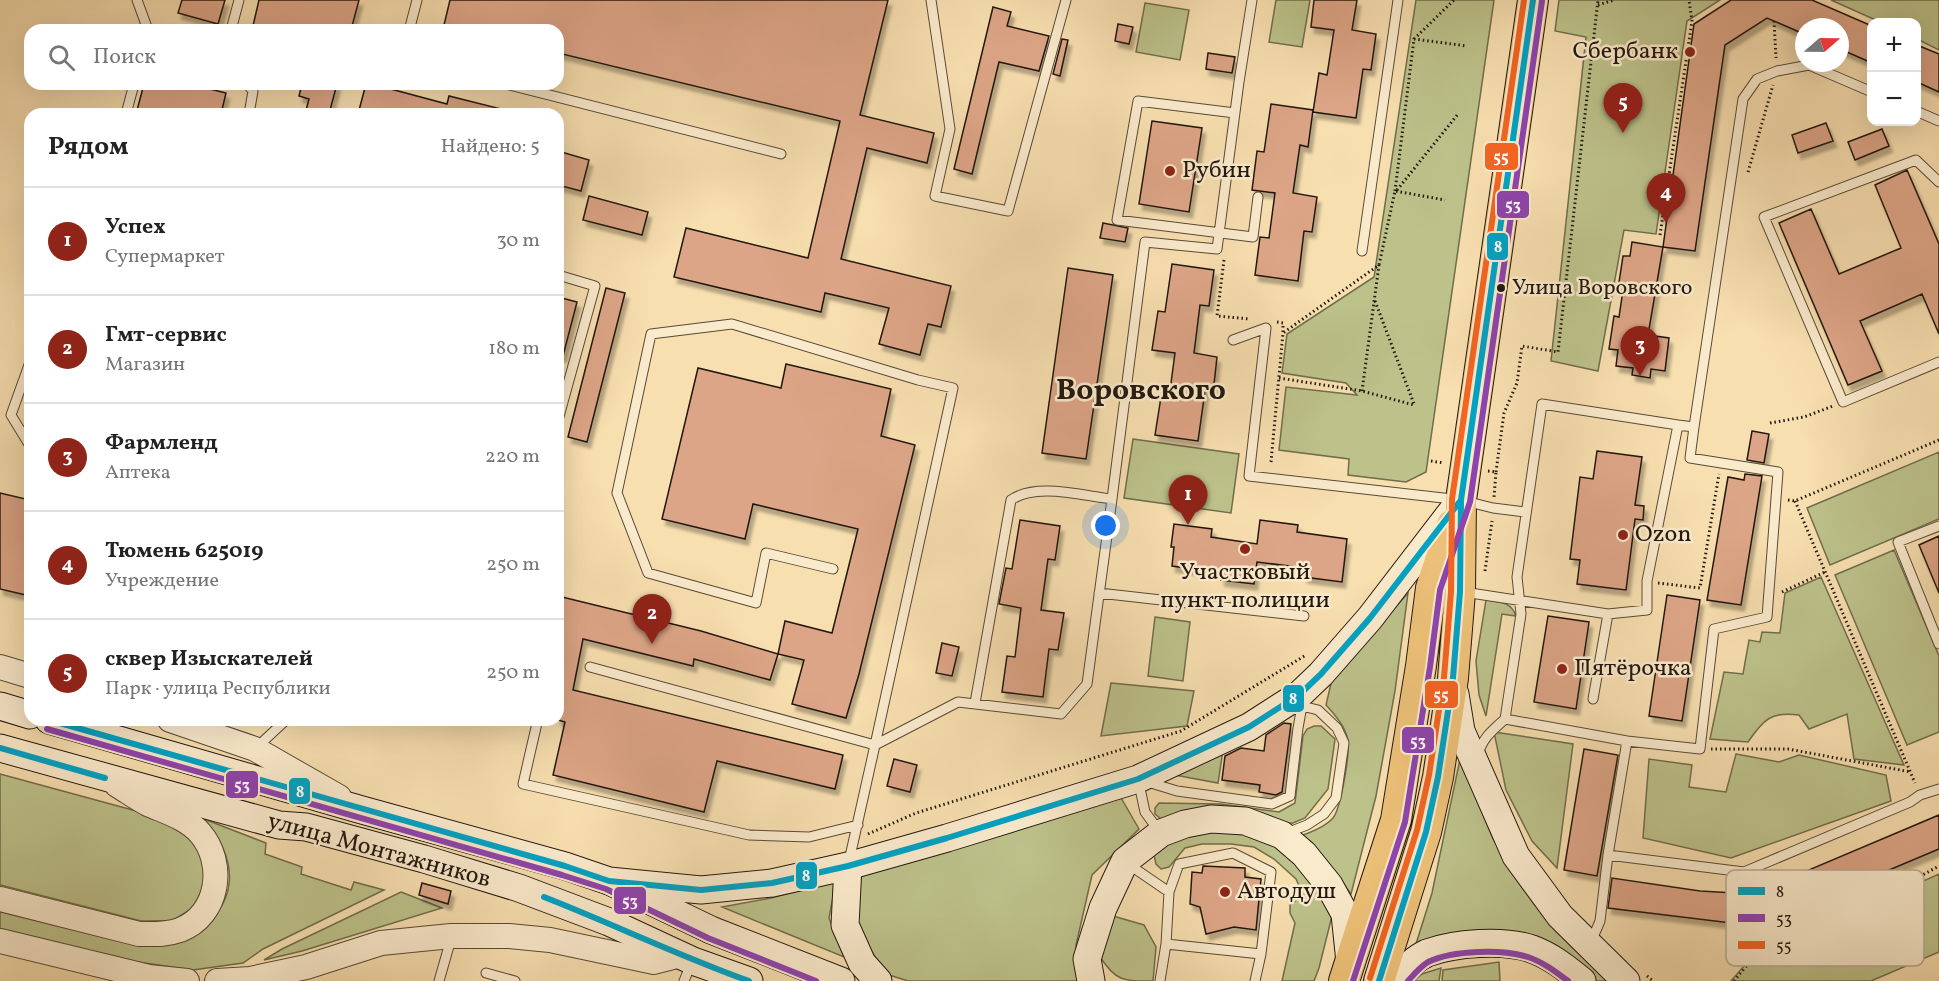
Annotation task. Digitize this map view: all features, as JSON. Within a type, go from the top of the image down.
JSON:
[{"type":"main road","points":[[1379,981],[1426,832],[1438,777],[1453,678],[1460,592],[1461,500],[1533,0]]},
{"type":"main road","points":[[609,881],[701,890],[771,883],[848,866],[947,838],[1138,779],[1249,728],[1301,701],[1321,674],[1370,618],[1461,500]]},
{"type":"main road","points":[[1347,974],[1396,820],[1431,588],[1461,500]]},
{"type":"main road","points":[[1453,678],[1461,731],[1516,856],[1560,916],[1589,945],[1635,977]]},
{"type":"main road","points":[[0,706],[24,712]]},
{"type":"main road","name":"улица Монтажников","points":[[72,726],[554,863],[609,881],[711,930],[841,981]]},
{"type":"main road","name":"улица Монтажников","points":[[0,748],[279,825],[306,827],[435,862],[519,888],[609,922],[686,966],[749,981]]},
{"type":"main road","points":[[1090,981],[1087,959],[1103,908],[1125,861],[1161,833],[1185,824],[1211,819],[1245,821],[1282,835],[1304,854],[1329,885],[1345,914],[1347,974]]},
{"type":"main road","points":[[848,866],[845,925],[862,963],[878,981]]},
{"type":"main road","points":[[1397,981],[1406,967],[1425,954],[1467,945],[1503,944],[1529,948],[1550,956],[1582,981]]},
{"type":"main road","points":[[686,966],[722,981]]},
{"type":"street","points":[[0,667],[24,674]]},
{"type":"street","points":[[188,726],[255,749],[362,810]]},
{"type":"street","points":[[0,899],[139,934],[163,935],[182,929],[195,921],[209,906],[214,888],[215,867],[209,846],[200,832],[186,821],[146,803],[107,779]]},
{"type":"street","points":[[217,981],[250,979],[306,967],[381,943],[451,936],[509,936],[550,940],[654,962],[686,966]]},
{"type":"street","points":[[0,940],[149,977],[187,981]]},
{"type":"lane","points":[[137,0],[146,24]]},
{"type":"lane","points":[[233,24],[239,0]]},
{"type":"lane","points":[[411,24],[417,0]]},
{"type":"lane","points":[[931,0],[950,129],[935,196],[1008,211],[1066,0]]},
{"type":"lane","points":[[590,667],[875,745],[958,702],[1060,714],[1087,684],[1145,242],[1217,249],[1223,234],[1235,113],[1252,0]]},
{"type":"lane","points":[[1362,251],[1398,0]]},
{"type":"lane","points":[[1505,719],[1627,741],[1700,749],[1714,629],[1767,617],[1778,472],[1690,458],[1743,99],[1756,79],[1777,71],[1809,65],[1867,90]]},
{"type":"lane","points":[[128,108],[132,90]]},
{"type":"lane","points":[[250,108],[252,90]]},
{"type":"lane","points":[[530,90],[781,154]]},
{"type":"lane","points":[[1235,113],[1138,101],[1117,220],[1253,237],[1258,197]]},
{"type":"lane","points":[[1921,113],[1939,121]]},
{"type":"lane","points":[[1939,182],[1916,160],[1764,217],[1843,402],[1939,362]]},
{"type":"lane","points":[[564,277],[595,286],[564,398]]},
{"type":"lane","points":[[833,569],[766,553],[756,603],[648,573],[617,493],[651,334],[732,324],[918,380],[953,388],[848,866]]},
{"type":"lane","points":[[1233,340],[1266,328],[1249,476],[1461,500],[1493,508],[1526,512]]},
{"type":"lane","points":[[11,415],[24,379]]},
{"type":"lane","points":[[1476,767],[1480,746],[1487,735],[1505,719],[1521,614],[1517,577],[1542,404],[1694,427]]},
{"type":"lane","points":[[0,412],[11,415],[24,436]]},
{"type":"lane","points":[[1460,592],[1608,614],[1647,610],[1647,581],[1678,425]]},
{"type":"lane","points":[[975,703],[1011,500],[1039,490],[1112,499]]},
{"type":"lane","points":[[1939,526],[1898,542],[1939,644]]},
{"type":"lane","points":[[1099,592],[1304,616]]},
{"type":"lane","points":[[1593,699],[1608,614]]},
{"type":"lane","points":[[1161,833],[1145,812],[1138,779],[1177,791],[1272,804],[1290,796],[1301,701],[1318,710],[1337,728],[1344,743],[1336,798],[1324,814],[1307,825],[1282,835]]},
{"type":"lane","points":[[255,749],[280,726]]},
{"type":"lane","points":[[536,726],[523,784],[749,835],[809,837],[858,825]]},
{"type":"lane","points":[[1589,945],[1600,921],[1608,855],[1627,741]]},
{"type":"lane","points":[[1749,870],[1910,802],[1920,795],[1939,789]]},
{"type":"lane","points":[[1160,981],[1166,944],[1169,892],[1179,864],[1233,853],[1271,872],[1256,981]]},
{"type":"lane","points":[[1608,855],[1728,870]]},
{"type":"lane","points":[[1125,861],[1169,892]]},
{"type":"lane","points":[[439,981],[451,936]]},
{"type":"lane","points":[[1166,944],[1261,954]]},
{"type":"lane","points":[[486,973],[515,981]]},
{"type":"path","points":[[1362,391],[1379,265],[1395,191],[1414,39],[1454,0]]},
{"type":"path","points":[[1496,472],[1504,413],[1517,383],[1522,346],[1558,352],[1598,0]]},
{"type":"path","points":[[1598,5],[1614,0]]},
{"type":"path","points":[[1660,235],[1692,21],[1689,0]]},
{"type":"path","points":[[1748,172],[1777,71],[1774,21]]},
{"type":"path","points":[[1414,39],[1467,46]]},
{"type":"path","points":[[1395,191],[1458,114]]},
{"type":"path","points":[[1395,191],[1445,200]]},
{"type":"path","points":[[1223,234],[1217,316],[1250,319]]},
{"type":"path","points":[[1283,333],[1379,265]]},
{"type":"path","points":[[1279,378],[1362,391],[1414,405],[1374,299]]},
{"type":"path","points":[[1271,462],[1283,333],[1283,323],[1272,322]]},
{"type":"path","points":[[1770,423],[1804,417],[1843,402]]},
{"type":"path","points":[[1776,498],[1795,501],[1939,440]]},
{"type":"path","points":[[1647,581],[1700,588],[1720,463]]},
{"type":"path","points":[[1795,501],[1920,795]]},
{"type":"path","points":[[1769,597],[1825,572]]},
{"type":"path","points":[[854,840],[916,813],[1181,731],[1309,654]]},
{"type":"path","points":[[1700,749],[1788,749],[1911,772]]},
{"type":"path","points":[[1924,874],[1939,866]]},
{"type":"path","points":[[1734,981],[1746,966]]},
{"type":"path","points":[[1635,977],[1653,981]]},
{"type":"green space","points":[[1276,0],[1310,0],[1302,47],[1269,42]]},
{"type":"green space","points":[[1416,0],[1494,0],[1426,472],[1406,482],[1348,475],[1349,459],[1279,450],[1286,387],[1357,395],[1346,383],[1282,373],[1287,334],[1374,277]]},
{"type":"green space","points":[[1559,0],[1720,0],[1687,21],[1656,234],[1624,230],[1598,371],[1551,361],[1586,37],[1555,31]]},
{"type":"green space","points":[[1831,0],[1939,0],[1939,50],[1921,41],[1921,18],[1871,18]]},
{"type":"green space","points":[[1145,3],[1189,10],[1180,60],[1136,52]]},
{"type":"green space","points":[[1133,439],[1239,454],[1231,513],[1124,498]]},
{"type":"green space","points":[[1939,452],[1939,519],[1830,565],[1807,508]]},
{"type":"green space","points":[[1894,550],[1939,656],[1939,732],[1907,745],[1835,575]]},
{"type":"green space","points":[[1821,577],[1904,765],[1854,759],[1847,714],[1809,729],[1799,715],[1781,714],[1763,723],[1748,742],[1710,739],[1724,672],[1743,674],[1749,640],[1760,642],[1762,632],[1780,633],[1785,593]]},
{"type":"green space","points":[[1408,593],[1395,691],[1376,796],[1351,894],[1328,863],[1300,836],[1322,827],[1333,818],[1342,792],[1348,756],[1348,740],[1342,725],[1326,705],[1332,679]]},
{"type":"green space","points":[[1486,600],[1508,605],[1516,616],[1502,614],[1486,716],[1479,695],[1476,661]]},
{"type":"green space","points":[[1155,617],[1190,622],[1183,681],[1148,676]]},
{"type":"green space","points":[[1111,683],[1194,691],[1187,726],[1101,736]]},
{"type":"green space","points":[[1321,726],[1335,739],[1328,789],[1305,818],[1283,824],[1161,819],[1155,814],[1155,808],[1159,803],[1221,804],[1279,812],[1295,803],[1303,736],[1307,729]]},
{"type":"green space","points":[[1494,732],[1573,744],[1557,868],[1532,841],[1506,790]]},
{"type":"green space","points":[[1223,750],[1218,783],[1169,774]]},
{"type":"green space","points":[[1736,754],[1779,762],[1799,755],[1886,775],[1891,801],[1731,858],[1643,838],[1649,759],[1692,765],[1689,787],[1726,792]]},
{"type":"green space","points":[[1460,759],[1493,839],[1534,904],[1609,981],[1594,981],[1578,967],[1416,944],[1432,893]]},
{"type":"green space","points":[[0,774],[162,818],[189,834],[205,858],[205,884],[193,908],[172,921],[141,921],[0,885]]},
{"type":"green space","points":[[1120,796],[1139,829],[1092,875],[1076,945],[1077,981],[908,981],[886,974],[858,930],[856,896],[863,871]]},
{"type":"green space","points":[[204,819],[266,843],[265,854],[302,867],[301,874],[351,890],[354,882],[384,890],[263,949],[243,963],[193,970],[102,957],[0,931],[0,908],[189,938],[206,926],[218,912],[229,883],[229,868],[224,852],[216,835]]},
{"type":"green space","points":[[1220,828],[1269,838],[1291,855],[1333,912],[1314,981],[1282,981],[1295,923],[1290,913],[1290,905],[1303,895],[1296,879],[1274,859],[1254,847],[1202,844],[1185,848],[1169,867],[1161,869],[1156,864],[1154,855],[1177,837]]},
{"type":"green space","points":[[1939,874],[1939,952],[1924,958],[1924,881]]},
{"type":"green space","points":[[836,881],[829,918],[844,957],[722,907],[771,898]]},
{"type":"green space","points":[[401,892],[442,908],[302,951],[264,960],[282,949]]},
{"type":"green space","points":[[1113,916],[1144,925],[1156,947],[1153,981],[1121,978],[1111,971],[1100,957]]},
{"type":"green space","points":[[1499,962],[1500,981],[1442,981],[1443,970]]},
{"type":"green space","points":[[1744,966],[1906,966],[1871,981],[1731,981]]},
{"type":"green space","points":[[1441,968],[1439,981],[1413,981],[1422,974]]},
{"type":"building","points":[[182,0],[225,0],[218,24],[178,13]]},
{"type":"building","points":[[259,0],[359,0],[353,24],[253,24]]},
{"type":"building","points":[[450,0],[888,0],[860,115],[934,133],[927,163],[867,148],[841,259],[951,286],[941,327],[928,324],[920,355],[879,344],[889,308],[825,293],[821,312],[674,277],[686,228],[808,258],[840,121],[564,54],[564,24],[444,24]]},
{"type":"building","points":[[1314,0],[1357,0],[1352,30],[1376,34],[1371,70],[1363,69],[1356,118],[1313,112],[1319,73],[1327,75],[1334,30],[1311,27]]},
{"type":"building","points":[[1731,0],[1812,0],[1867,24],[1867,61],[1849,53],[1849,18],[1795,18],[1795,30],[1767,18],[1725,45],[1695,251],[1663,247],[1694,24]]},
{"type":"building","points":[[993,7],[1011,12],[1007,26],[1049,36],[1039,71],[999,62],[972,174],[954,169]]},
{"type":"building","points":[[1118,24],[1133,27],[1129,44],[1115,41]]},
{"type":"building","points":[[1062,39],[1068,40],[1060,76],[1053,74]]},
{"type":"building","points":[[1921,47],[1939,54],[1939,92],[1921,84]]},
{"type":"building","points":[[1208,53],[1235,57],[1232,73],[1206,69]]},
{"type":"building","points":[[142,90],[214,90],[226,93],[222,108],[138,108]]},
{"type":"building","points":[[300,90],[335,90],[331,108],[307,108],[309,99],[299,96]]},
{"type":"building","points":[[364,90],[394,90],[447,104],[449,96],[497,108],[360,108]]},
{"type":"building","points":[[1271,104],[1313,110],[1308,147],[1300,145],[1293,193],[1317,197],[1312,232],[1304,231],[1298,281],[1255,275],[1260,237],[1269,238],[1275,193],[1252,190],[1257,151],[1264,152]]},
{"type":"building","name":"Рубин","points":[[1152,121],[1202,128],[1189,212],[1139,204]]},
{"type":"building","points":[[1826,123],[1833,141],[1798,153],[1792,135]]},
{"type":"building","points":[[1882,129],[1889,146],[1855,160],[1848,142]]},
{"type":"building","points":[[564,153],[589,160],[581,191],[564,187]]},
{"type":"building","points":[[1907,170],[1939,244],[1939,334],[1922,294],[1860,321],[1882,371],[1848,385],[1779,223],[1811,209],[1839,274],[1901,248],[1875,185]]},
{"type":"building","points":[[589,196],[648,212],[642,235],[583,220]]},
{"type":"building","points":[[1103,223],[1128,228],[1125,242],[1100,238]]},
{"type":"building","points":[[1632,242],[1663,247],[1648,335],[1669,338],[1665,371],[1651,369],[1650,378],[1632,375],[1633,368],[1616,366],[1618,350],[1609,349],[1614,316],[1619,317],[1623,290],[1618,289],[1623,256],[1630,256]]},
{"type":"building","points":[[1172,264],[1214,270],[1209,306],[1200,305],[1194,353],[1217,357],[1213,393],[1205,391],[1198,441],[1155,435],[1161,397],[1169,398],[1175,353],[1152,350],[1158,311],[1165,312]]},
{"type":"building","points":[[1068,268],[1113,275],[1086,459],[1042,453]]},
{"type":"building","points":[[606,288],[625,293],[587,442],[568,437]]},
{"type":"building","points":[[564,299],[577,302],[564,352]]},
{"type":"building","points":[[786,364],[891,389],[881,436],[915,445],[859,674],[846,718],[792,704],[804,660],[778,654],[785,621],[832,633],[858,529],[753,504],[745,539],[662,519],[698,368],[781,388]]},
{"type":"building","points":[[1752,431],[1769,434],[1764,463],[1747,460]]},
{"type":"building","points":[[1597,451],[1642,457],[1635,505],[1644,506],[1643,520],[1635,519],[1626,590],[1577,584],[1580,560],[1570,559],[1580,477],[1593,479]]},
{"type":"building","points":[[1745,474],[1762,476],[1741,605],[1707,600],[1728,477],[1744,480]]},
{"type":"building","points":[[0,493],[24,499],[24,595],[0,589]]},
{"type":"building","points":[[1020,520],[1060,526],[1055,560],[1048,559],[1041,610],[1064,613],[1058,650],[1049,649],[1043,697],[1002,692],[1007,656],[1015,657],[1021,608],[999,604],[1006,568],[1012,569]]},
{"type":"building","points":[[1260,520],[1298,525],[1297,532],[1347,539],[1342,582],[1304,577],[1305,568],[1257,562],[1254,584],[1221,580],[1222,573],[1172,566],[1174,547],[1171,547],[1174,524],[1212,529],[1211,537],[1257,544]]},
{"type":"building","points":[[1939,536],[1939,593],[1919,545]]},
{"type":"building","points":[[1667,595],[1700,600],[1682,721],[1649,716]]},
{"type":"building","points":[[564,597],[701,631],[778,654],[770,680],[694,659],[693,666],[583,639],[573,690],[843,755],[835,789],[717,761],[704,812],[553,775],[565,722]]},
{"type":"building","points":[[1548,616],[1589,622],[1576,709],[1534,702]]},
{"type":"building","points":[[942,643],[959,647],[952,676],[936,673]]},
{"type":"building","points":[[1284,723],[1291,724],[1282,792],[1276,795],[1259,792],[1260,785],[1222,780],[1225,756],[1241,748],[1264,751],[1266,735]]},
{"type":"building","points":[[1584,749],[1618,755],[1597,876],[1564,870]]},
{"type":"building","points":[[894,759],[917,765],[910,792],[887,786]]},
{"type":"building","points":[[1939,815],[1939,849],[1889,870],[1809,870]]},
{"type":"building","name":"Автодуш","points":[[1203,866],[1245,868],[1245,877],[1261,879],[1256,930],[1234,927],[1206,934],[1200,907],[1190,904],[1192,872],[1202,873]]},
{"type":"building","points":[[1612,878],[1726,892],[1726,922],[1608,908]]},
{"type":"building","points":[[422,883],[451,891],[448,904],[419,895]]},
{"type":"transit line","name":"55","points":[[1370,978],[1417,830],[1429,775],[1444,677],[1451,592],[1452,499],[1524,0]]},
{"type":"transit line","name":"8","points":[[1379,981],[1426,832],[1438,777],[1453,678],[1460,592],[1461,500],[1533,0]]},
{"type":"transit line","name":"53","points":[[1353,981],[1405,822],[1440,590],[1470,502],[1542,1]]},
{"type":"transit line","name":"8","points":[[70,726],[565,866],[609,881],[701,890],[772,883],[848,866],[947,838],[1138,779],[1249,727],[1299,695],[1321,674],[1370,618],[1461,500]]},
{"type":"transit line","name":"53","points":[[47,729],[606,889],[708,938],[816,981]]},
{"type":"transit line","name":"8","points":[[0,748],[105,778]]},
{"type":"transit line","name":"8","points":[[544,897],[749,981]]},
{"type":"transit line","name":"53","points":[[1408,981],[1428,962],[1451,955],[1478,952],[1517,954],[1528,957],[1568,981]]},
{"type":"place","name":"Сбербанк","points":[[1690,52]]},
{"type":"place","name":"сквер Изыскателей","points":[[1623,133]]},
{"type":"place","name":"Рубин","points":[[1170,171]]},
{"type":"place","name":"Тюмень 625019","points":[[1666,223]]},
{"type":"place","name":"Улица Воровского","points":[[1501,288]]},
{"type":"place","name":"Фармленд","points":[[1640,376]]},
{"type":"place","name":"Успех","points":[[1188,525]]},
{"type":"place","name":"Ozon","points":[[1623,535]]},
{"type":"place","name":"Участковый пункт полиции","points":[[1245,549]]},
{"type":"place","name":"Гмт-сервис","points":[[652,644]]},
{"type":"place","name":"Пятёрочка","points":[[1562,669]]},
{"type":"place","name":"Автодуш","points":[[1225,892]]},
{"type":"district","name":"Воровского","points":[[1141,391]]}]
